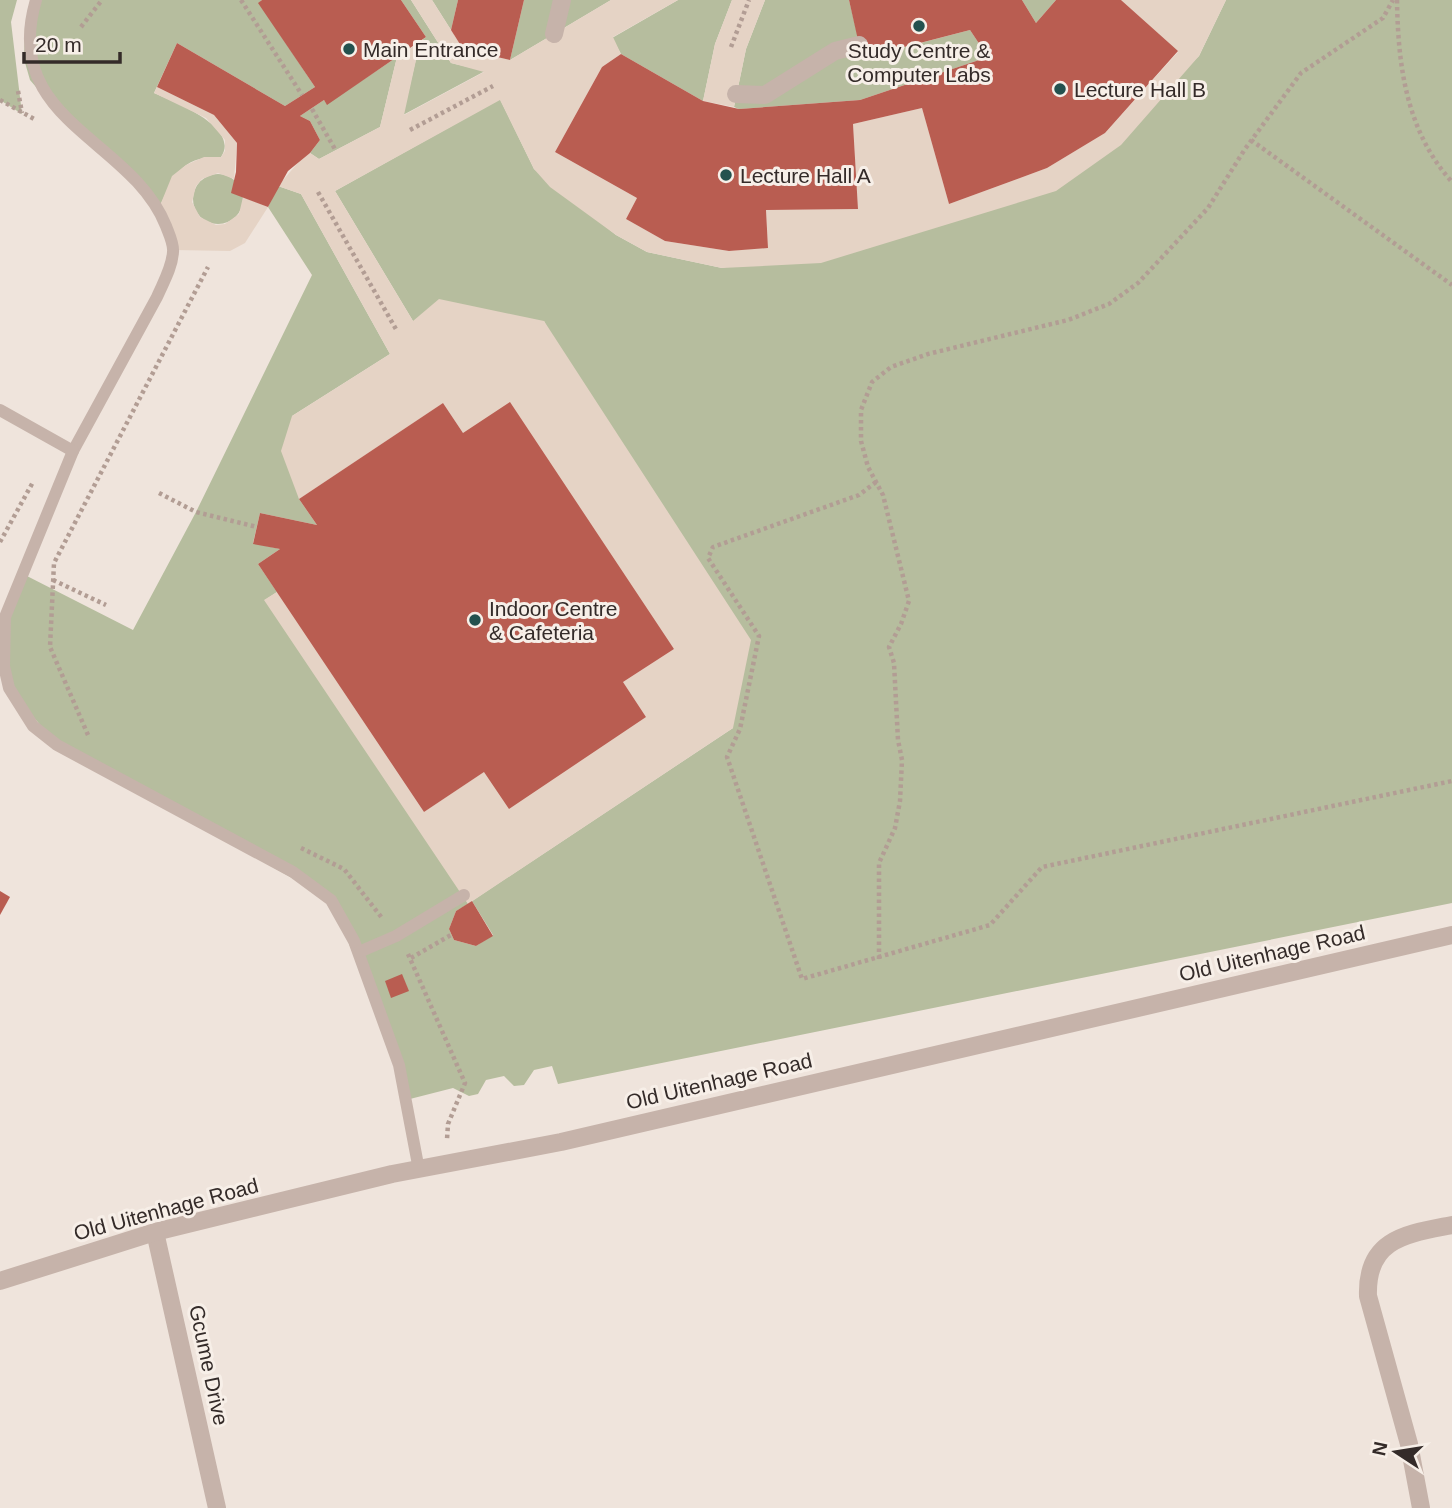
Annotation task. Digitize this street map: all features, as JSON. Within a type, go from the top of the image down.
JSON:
[{"type":"street","points":[[554,34],[562,0]]},
{"type":"street","points":[[736,94],[765,95],[835,51],[859,46]]},
{"type":"street","name":"Old Uitenhage Road","points":[[0,1282],[155,1232],[419,1170],[561,1142],[1452,935]]},
{"type":"street","points":[[1421,1508],[1409,1444],[1367,1296],[1367,1281],[1383,1248],[1401,1236],[1452,1225]]},
{"type":"street","name":"Gcume Drive","points":[[155,1232],[217,1508]]},
{"type":"lane","points":[[36,0],[26,26],[24,59],[30,80],[66,122],[159,208],[174,250],[169,271],[157,297],[73,451],[5,617],[4,666],[9,688],[33,726],[75,756],[247,846],[314,884],[331,900],[359,952],[399,1065],[419,1170]]},
{"type":"lane","points":[[0,410],[73,451]]},
{"type":"lane","points":[[359,952],[396,936],[464,895]]},
{"type":"path","points":[[81,27],[102,0]]},
{"type":"path","points":[[241,0],[302,95]]},
{"type":"path","points":[[731,47],[748,0]]},
{"type":"path","points":[[878,959],[879,863],[894,828],[900,801],[902,760],[898,740],[894,663],[889,647],[901,624],[908,601],[883,495],[868,467],[861,442],[861,410],[872,382],[891,367],[928,354],[1046,327],[1109,304],[1138,283],[1174,248],[1208,208],[1251,139],[1301,73],[1383,18],[1395,0]]},
{"type":"path","points":[[1395,0],[1406,99],[1422,137],[1440,168],[1452,181]]},
{"type":"path","points":[[410,130],[494,86]]},
{"type":"path","points":[[0,100],[45,124]]},
{"type":"path","points":[[312,109],[336,151]]},
{"type":"path","points":[[1251,139],[1452,285]]},
{"type":"path","points":[[317,192],[397,331]]},
{"type":"path","points":[[92,743],[50,647],[54,563],[208,267]]},
{"type":"path","points":[[0,542],[56,441]]},
{"type":"path","points":[[876,482],[859,495],[713,547],[708,558],[759,636],[740,729],[727,757],[802,979],[990,925],[1042,867],[1452,781]]},
{"type":"path","points":[[159,493],[196,512],[257,527]]},
{"type":"path","points":[[53,580],[106,605]]},
{"type":"path","points":[[296,845],[344,869],[411,958],[465,1083],[448,1124],[445,1165]]},
{"type":"path","points":[[411,958],[452,934]]},
{"type":"green space","points":[[0,0],[17,0],[11,22],[22,114],[0,100]]},
{"type":"green space","points":[[36,0],[262,0],[259,3],[315,87],[285,106],[177,43],[154,93],[202,117],[222,136],[225,146],[221,157],[196,160],[180,170],[159,208],[66,122],[30,80],[24,59],[25,25]]},
{"type":"green space","points":[[401,0],[411,0],[451,63],[485,71],[403,115],[420,42],[426,37]]},
{"type":"green space","points":[[432,0],[458,0],[451,30]]},
{"type":"green space","points":[[524,0],[611,0],[510,60]]},
{"type":"green space","points":[[678,0],[732,0],[715,44],[703,101],[621,54],[612,38]]},
{"type":"green space","points":[[765,0],[849,0],[863,58],[970,30],[988,57],[860,100],[739,109],[734,107],[746,49]]},
{"type":"green space","points":[[1022,0],[1056,0],[1036,23]]},
{"type":"green space","points":[[1226,0],[1452,0],[1452,903],[558,1084],[552,1066],[534,1070],[524,1085],[514,1086],[504,1076],[486,1080],[478,1094],[469,1096],[453,1088],[406,1100],[399,1065],[331,900],[57,745],[9,688],[3,637],[23,574],[133,630],[196,512],[312,275],[268,207],[278,186],[301,194],[390,354],[292,416],[299,499],[317,525],[260,513],[253,543],[280,549],[258,564],[277,592],[265,600],[464,895],[468,904],[456,911],[449,929],[454,940],[476,946],[493,935],[472,901],[733,728],[544,321],[413,321],[335,191],[500,99],[534,169],[616,235],[647,252],[722,268],[1056,190],[1199,56]]},
{"type":"green space","points":[[397,57],[380,127],[319,159],[310,153],[320,140],[310,121],[300,116],[324,100],[327,104]]},
{"type":"green space","points":[[218,174],[236,181],[243,199],[236,217],[218,224],[200,217],[193,199],[200,181]]},
{"type":"shaded area","points":[[411,0],[432,0],[463,49],[510,60],[611,0],[678,0],[613,37],[621,54],[602,67],[555,152],[637,198],[626,219],[665,241],[729,251],[768,247],[766,210],[858,209],[853,124],[922,108],[949,204],[1047,168],[1105,133],[1178,52],[1121,0],[1226,0],[1199,56],[1121,145],[1056,191],[821,263],[722,268],[647,252],[616,235],[550,187],[534,169],[500,100],[335,191],[413,321],[439,299],[544,321],[751,640],[733,728],[468,904],[264,600],[277,592],[424,812],[484,772],[646,717],[623,682],[674,649],[463,433],[443,403],[299,499],[281,451],[292,416],[390,354],[301,194],[278,186],[302,158],[310,153],[319,159],[380,127],[397,57],[420,42],[404,115],[484,72],[451,63]]},
{"type":"shaded area","points":[[732,0],[765,0],[746,49],[734,107],[703,101],[715,44]]},
{"type":"shaded area","points":[[157,87],[214,115],[237,143],[234,179],[218,173],[202,179],[196,186],[192,202],[200,217],[216,225],[225,224],[239,214],[243,197],[268,207],[245,243],[230,251],[174,250],[159,208],[172,176],[186,165],[204,157],[221,157],[225,151],[225,140],[206,118],[154,93]]},
{"type":"building","points":[[262,0],[401,0],[426,37],[327,105],[324,100],[300,116],[310,121],[320,140],[310,153],[288,171],[268,207],[231,193],[236,172],[237,143],[214,115],[157,87],[177,43],[285,106],[315,87],[258,3]]},
{"type":"building","points":[[458,0],[524,0],[510,60],[463,49],[451,30]]},
{"type":"building","points":[[849,0],[1022,0],[1036,23],[1056,0],[1121,0],[1178,51],[1105,133],[1047,168],[949,204],[922,108],[853,124],[858,209],[766,210],[768,248],[729,251],[665,241],[626,219],[637,198],[555,152],[602,67],[621,54],[703,101],[739,109],[860,100],[988,57],[970,30],[862,58]]},
{"type":"building","name":"Indoor Centre & Cafeteria","points":[[510,402],[674,649],[623,682],[646,717],[509,809],[484,772],[424,812],[258,564],[280,549],[253,544],[260,513],[317,525],[299,499],[443,403],[463,433]]},
{"type":"building","points":[[0,891],[10,897],[0,915]]},
{"type":"building","points":[[472,901],[493,936],[476,946],[454,940],[449,929],[456,911]]},
{"type":"building","points":[[402,974],[409,991],[391,998],[385,981]]},
{"type":"place","name":"Study Centre & Computer Labs","points":[[919,26]]},
{"type":"place","name":"Main Entrance","points":[[349,49]]},
{"type":"place","name":"Lecture Hall B","points":[[1060,89]]},
{"type":"place","name":"Lecture Hall A","points":[[726,175]]},
{"type":"place","name":"Indoor Centre & Cafeteria","points":[[475,620]]}]
